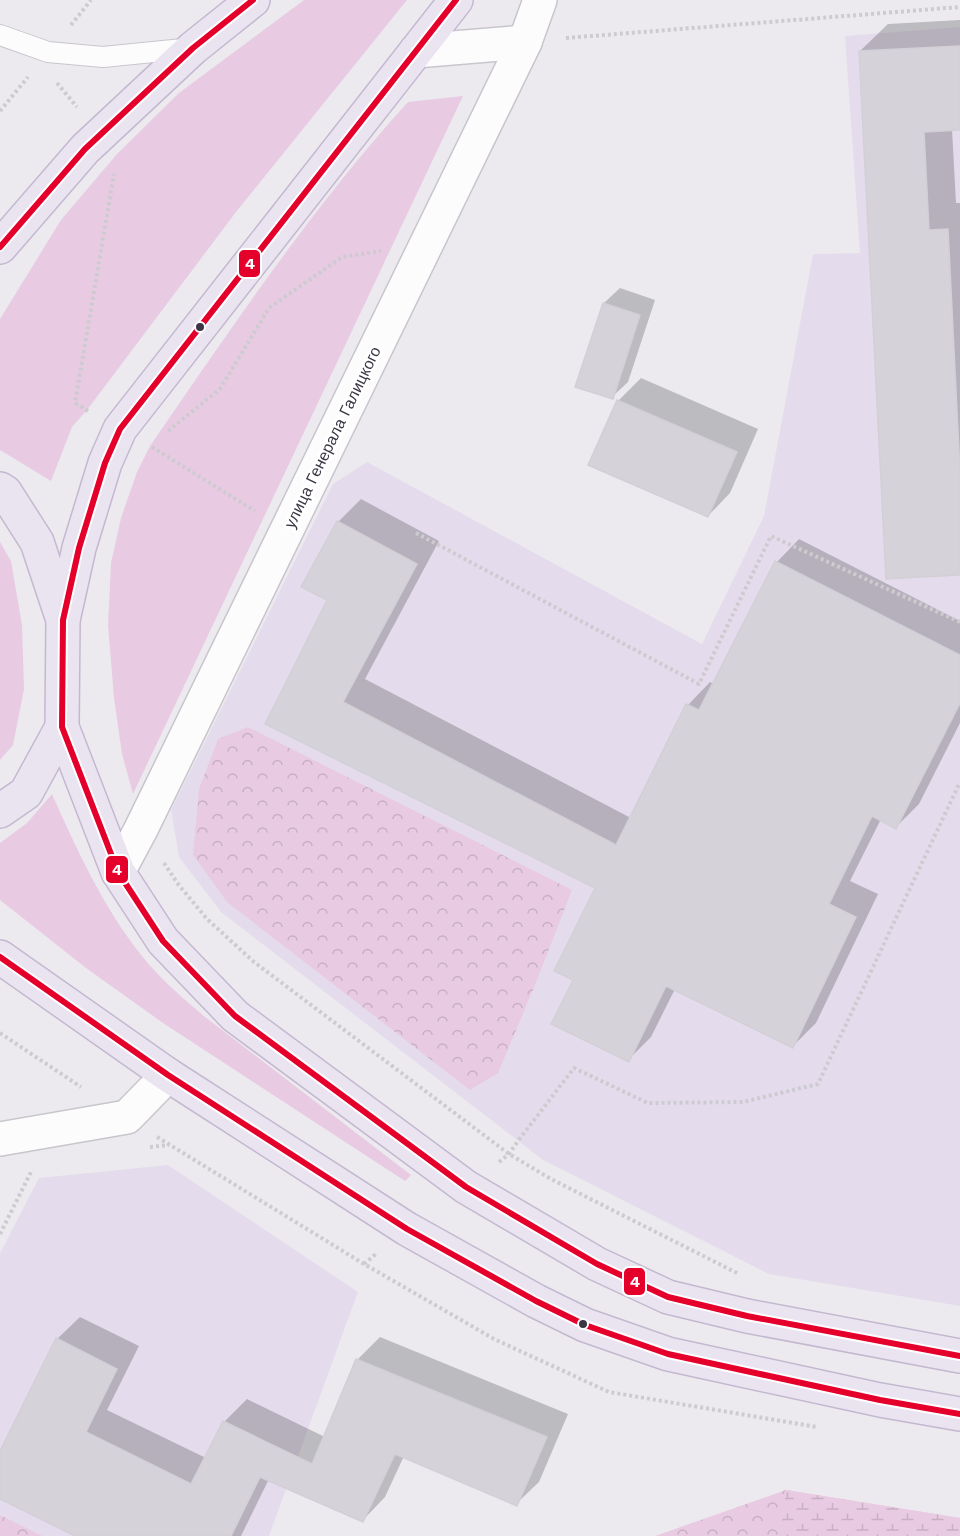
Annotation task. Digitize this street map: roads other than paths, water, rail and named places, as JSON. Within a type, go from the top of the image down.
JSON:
[{"type":"main road","points":[[0,247],[85,149],[193,48],[253,0]]},
{"type":"main road","points":[[456,0],[120,429],[105,463],[79,548],[63,620],[62,727],[118,872],[163,941],[235,1016],[466,1187],[597,1264],[668,1297],[747,1316],[960,1356]]},
{"type":"main road","points":[[0,489],[5,492],[37,542],[63,620]]},
{"type":"main road","points":[[0,811],[26,793],[62,727]]},
{"type":"main road","points":[[0,957],[168,1075],[406,1229],[536,1301],[585,1325],[668,1354],[880,1400],[960,1414]]},
{"type":"street","name":"улица Генерала Галицкого","points":[[118,872],[525,42],[540,0]]},
{"type":"street","points":[[416,51],[525,42]]},
{"type":"street","points":[[0,1138],[127,1117],[168,1075]]},
{"type":"lane","points":[[0,35],[48,52],[103,57],[193,48]]}]
